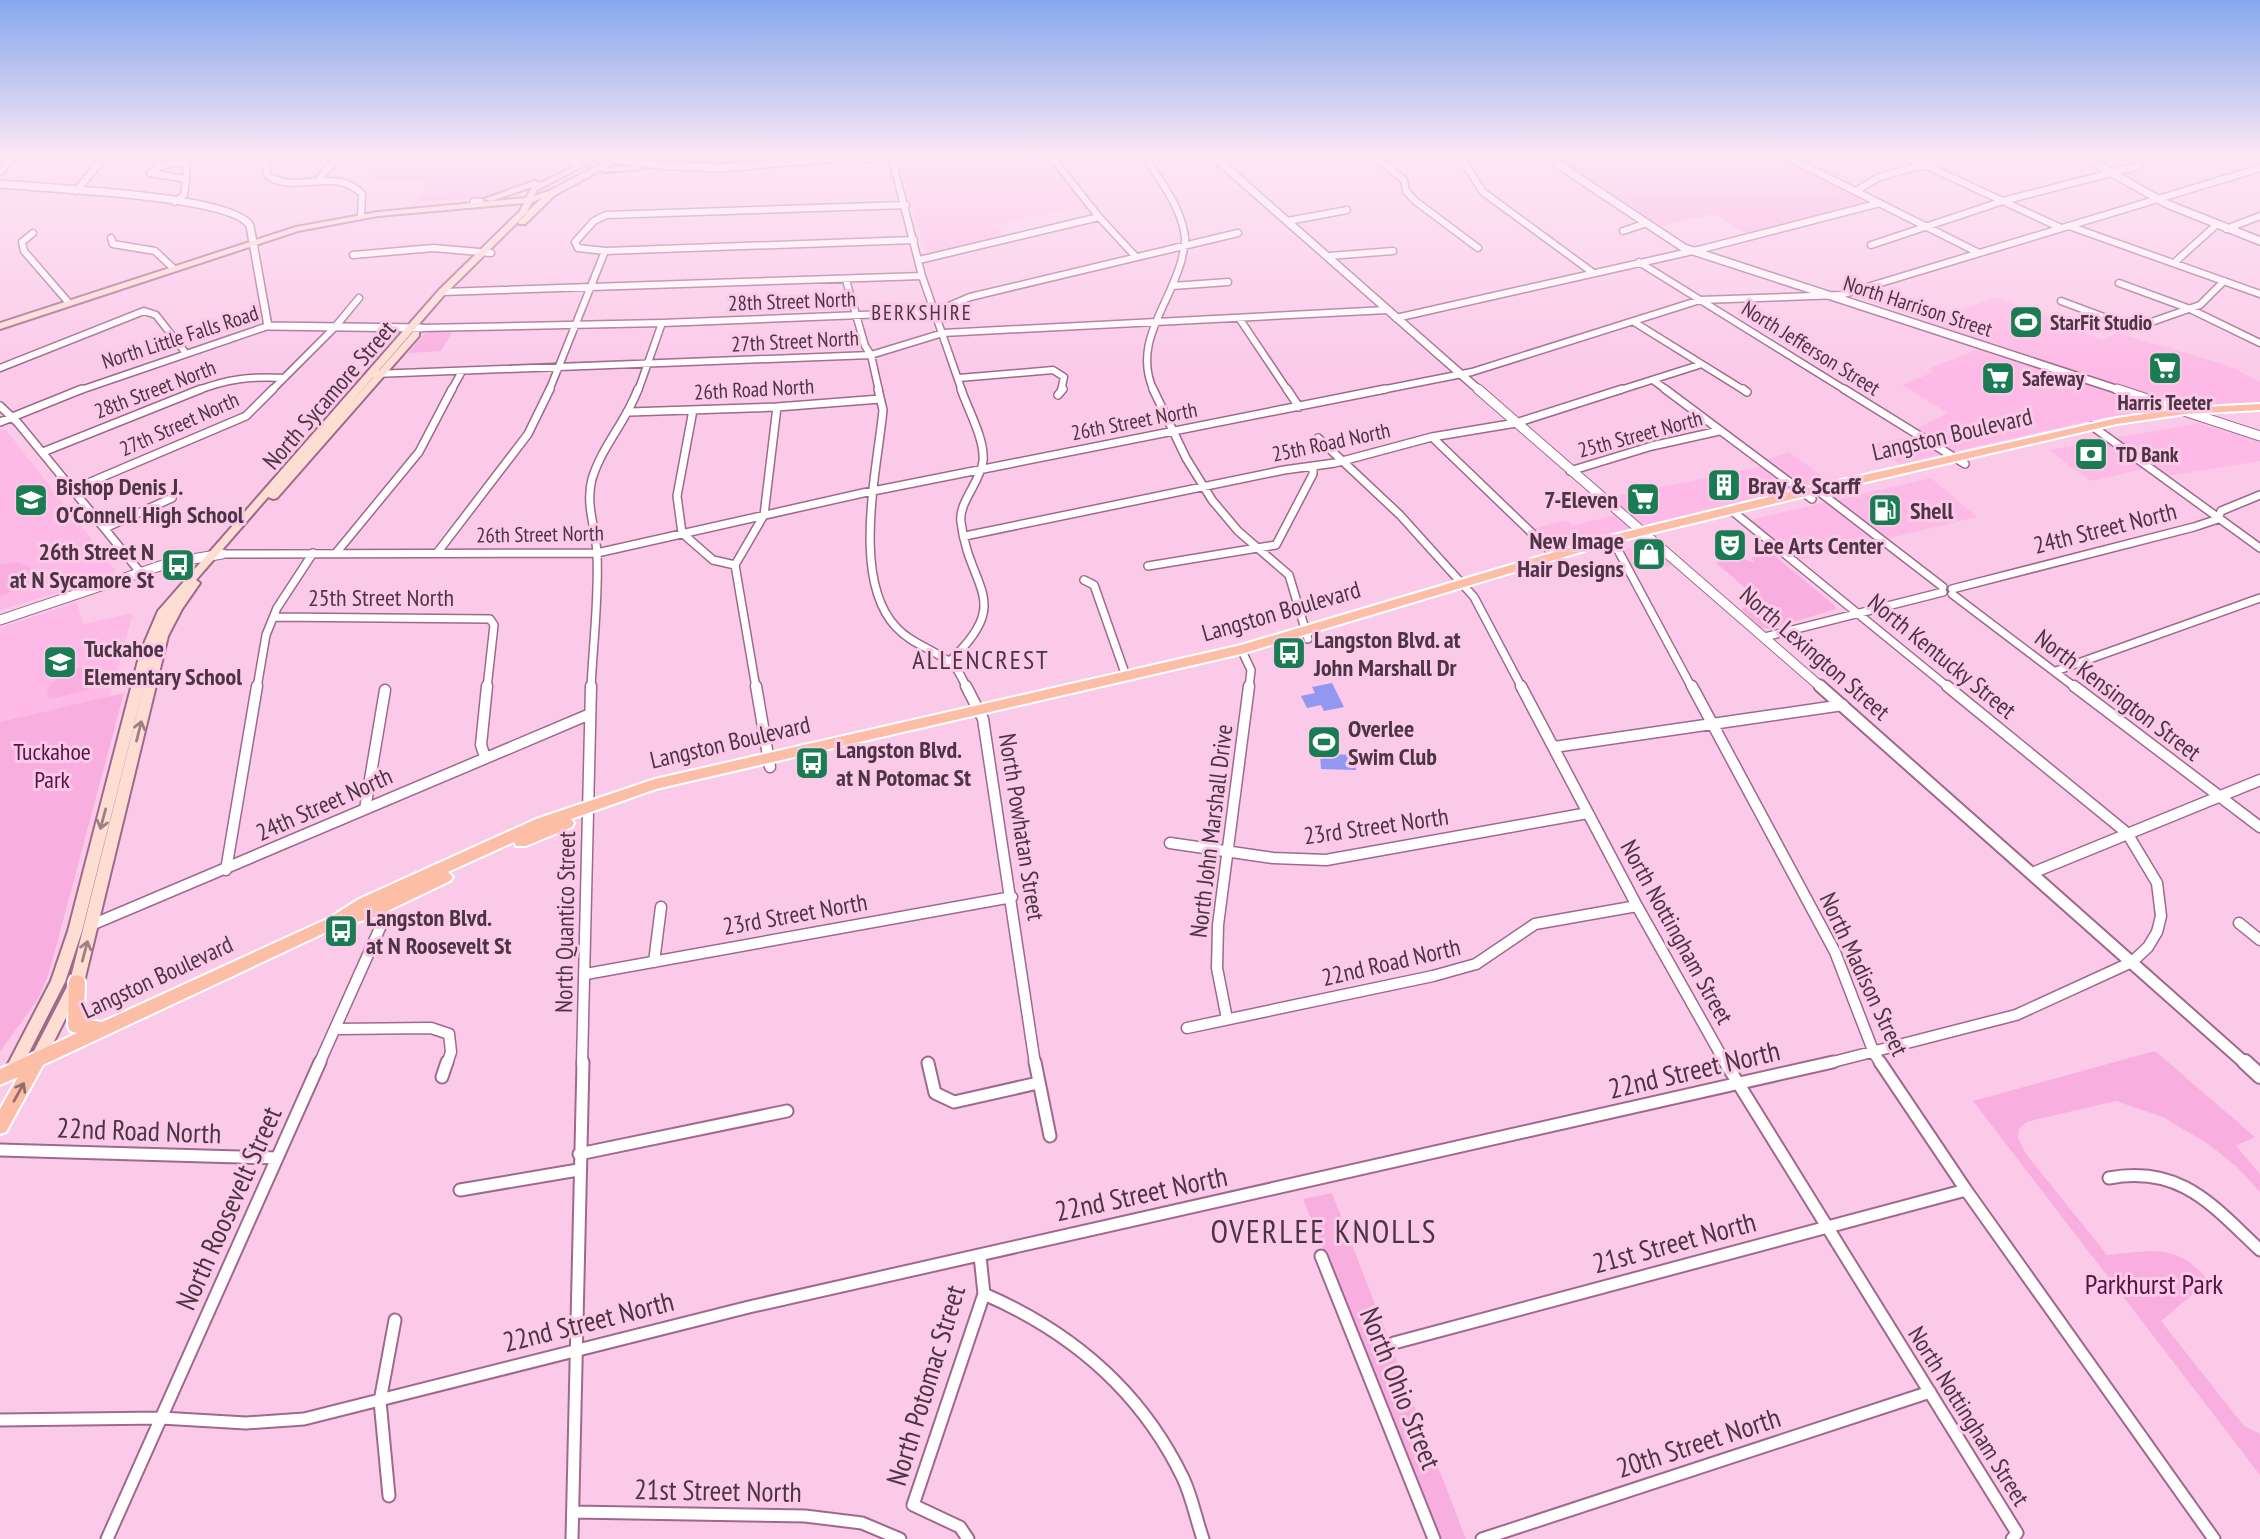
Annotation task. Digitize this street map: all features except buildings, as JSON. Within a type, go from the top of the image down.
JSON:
[{"type":"main road","points":[[0,323],[253,239],[306,227]]},
{"type":"main road","name":"North Sycamore Street","points":[[0,1092],[6,1074],[58,982],[75,931],[156,625],[176,593],[215,555],[381,374],[442,292],[513,227]]},
{"type":"main road","name":"North Sycamore Street","points":[[246,520],[369,374],[453,292],[487,252]]},
{"type":"main road","name":"Langston Boulevard","points":[[6,1074],[383,900],[530,838],[588,810],[769,763],[1244,653],[1646,534],[2185,411],[2260,407]]},
{"type":"main road","name":"Langston Boulevard","points":[[2096,430],[2204,417],[2260,414]]},
{"type":"main road","name":"North Sycamore Street","points":[[0,1126],[77,982],[162,636],[215,555]]},
{"type":"main road","name":"Langston Boulevard","points":[[980,714],[1126,676],[1244,653]]},
{"type":"main road","points":[[77,982],[76,1026],[106,1027]]},
{"type":"street","points":[[250,227],[268,326]]},
{"type":"street","points":[[590,227],[575,242],[578,248],[605,251],[914,240]]},
{"type":"street","points":[[911,227],[922,276],[983,447],[979,470],[961,512],[965,536],[986,609],[978,631],[949,662]]},
{"type":"street","points":[[919,260],[1058,227]]},
{"type":"street","points":[[1108,227],[1136,257]]},
{"type":"street","points":[[1184,227],[1186,245],[1149,340],[1146,367],[1173,431],[1203,487],[1229,522],[1289,575],[1307,635]]},
{"type":"street","name":"North Lexington Street","points":[[1295,227],[1570,471],[1843,705],[2260,1076]]},
{"type":"street","points":[[1450,227],[1478,248]]},
{"type":"street","points":[[1530,227],[1592,272]]},
{"type":"street","points":[[1623,231],[1636,227]]},
{"type":"street","name":"North Harrison Street","points":[[1653,227],[1692,251],[2260,436]]},
{"type":"street","points":[[1396,318],[1787,227]]},
{"type":"street","points":[[1871,245],[1928,227],[1979,253]]},
{"type":"street","points":[[2065,227],[2260,294]]},
{"type":"street","name":"26th Street North","points":[[0,620],[140,572],[215,555],[597,553],[875,491],[1460,374],[1700,300],[1831,296],[2065,227]]},
{"type":"street","points":[[2174,263],[2214,227]]},
{"type":"street","points":[[2220,227],[2260,239]]},
{"type":"street","points":[[33,233],[22,242],[24,251],[67,301]]},
{"type":"street","name":"28th Street North","points":[[415,328],[577,326],[935,312],[970,297],[1237,233]]},
{"type":"street","points":[[111,238],[113,244],[155,251],[171,266]]},
{"type":"street","points":[[353,256],[426,248],[487,252]]},
{"type":"street","points":[[437,553],[528,434],[560,369],[605,251]]},
{"type":"street","points":[[1329,256],[1393,251]]},
{"type":"street","name":"North Jefferson Street","points":[[1639,262],[1961,461]]},
{"type":"street","points":[[2204,274],[2260,285]]},
{"type":"street","points":[[442,292],[922,276]]},
{"type":"street","name":"North Powhatan Street","points":[[846,280],[871,355],[884,421],[869,558],[880,607],[904,635],[957,669],[980,714],[1012,897],[1038,1083],[1050,1136]]},
{"type":"street","points":[[2061,301],[2134,326],[2200,304],[2224,281]]},
{"type":"street","points":[[1172,286],[1228,282]]},
{"type":"street","points":[[1790,283],[1803,291],[1797,298]]},
{"type":"street","points":[[2119,283],[2190,309],[2247,342],[2260,343]]},
{"type":"street","name":"27th Street North","points":[[74,489],[228,425],[259,405],[335,327],[359,298]]},
{"type":"street","name":"27th Street North","points":[[369,374],[461,373],[871,355],[943,333],[1387,310]]},
{"type":"street","points":[[0,368],[138,313],[153,313],[185,352]]},
{"type":"street","points":[[1239,318],[1299,407]]},
{"type":"street","points":[[1634,322],[1699,365],[1747,392]]},
{"type":"street","name":"North Quantico Street","points":[[572,1539],[578,1170],[597,553],[589,510],[591,482],[602,451],[630,412],[662,323]]},
{"type":"street","name":"North Little Falls Road","points":[[0,422],[185,352],[268,326],[415,328]]},
{"type":"street","name":"25th Road North","points":[[965,536],[1344,461],[1432,437],[1516,423],[1699,365]]},
{"type":"street","points":[[959,378],[1054,370],[1063,374],[1065,379],[1064,388],[1058,395]]},
{"type":"street","points":[[336,553],[419,452],[461,373]]},
{"type":"street","name":"28th Street North","points":[[43,452],[224,380],[246,376],[284,379]]},
{"type":"street","name":"North Kensington Street","points":[[1653,380],[1719,431],[1814,494],[1947,590],[2260,827]]},
{"type":"street","name":"26th Road North","points":[[630,412],[777,407],[880,399]]},
{"type":"street","points":[[0,406],[43,452],[140,572]]},
{"type":"street","points":[[769,763],[735,565],[764,515],[777,407]]},
{"type":"street","points":[[693,410],[677,496],[682,533],[713,560],[735,565]]},
{"type":"street","points":[[2096,430],[2260,548]]},
{"type":"street","name":"25th Street North","points":[[1570,471],[1652,446],[1719,431]]},
{"type":"street","points":[[1432,437],[1559,559]]},
{"type":"street","name":"North Nottingham Street","points":[[1318,438],[1408,522],[1466,587],[1636,906],[1738,1085],[1930,1392],[2017,1537]]},
{"type":"street","points":[[1148,566],[1276,545],[1281,540],[1292,511],[1313,474],[1313,466]]},
{"type":"street","name":"24th Street North","points":[[1765,637],[2218,519],[2221,511],[2260,495]]},
{"type":"street","points":[[105,528],[172,498]]},
{"type":"street","name":"North Kentucky Street","points":[[1734,513],[2127,833]]},
{"type":"street","name":"North Madison Street","points":[[1614,543],[1835,952],[1874,1053],[1966,1190],[2214,1539]]},
{"type":"street","points":[[226,870],[255,687],[266,635],[313,553]]},
{"type":"street","points":[[1084,580],[1094,585],[1126,676]]},
{"type":"street","points":[[2056,671],[2260,598]]},
{"type":"street","name":"25th Street North","points":[[274,617],[489,618],[494,625],[481,745],[485,757]]},
{"type":"street","name":"North John Marshall Drive","points":[[1227,1019],[1217,968],[1218,925],[1251,670],[1244,653]]},
{"type":"street","points":[[365,809],[385,690]]},
{"type":"street","points":[[1553,747],[1843,705]]},
{"type":"street","name":"24th Street North","points":[[75,931],[226,870],[590,714]]},
{"type":"street","points":[[2032,873],[2260,780]]},
{"type":"street","name":"23rd Street North","points":[[1170,843],[1273,858],[1326,860],[1588,813]]},
{"type":"street","name":"22nd Street North","points":[[0,1420],[94,1421],[160,1418],[246,1423],[304,1419],[574,1349],[1738,1085],[1874,1053],[2016,1015],[2132,962],[2157,937],[2163,908],[2146,861],[2127,833]]},
{"type":"street","name":"23rd Street North","points":[[586,974],[1012,897]]},
{"type":"street","name":"North Roosevelt Street","points":[[107,1539],[276,1158],[337,1029],[384,919],[383,900]]},
{"type":"street","name":"22nd Road North","points":[[1187,1028],[1433,976],[1476,964],[1535,924],[1636,906]]},
{"type":"street","points":[[654,962],[661,907]]},
{"type":"street","points":[[2239,923],[2260,940]]},
{"type":"street","points":[[337,1029],[431,1028],[449,1034],[451,1052],[442,1077]]},
{"type":"street","points":[[928,1062],[935,1093],[954,1102],[1038,1083]]},
{"type":"street","points":[[579,1154],[786,1111]]},
{"type":"street","name":"22nd Road North","points":[[0,1150],[276,1158]]},
{"type":"street","points":[[460,1190],[578,1170]]},
{"type":"street","points":[[2109,1178],[2144,1174],[2174,1181],[2206,1200],[2260,1250]]},
{"type":"street","name":"21st Street North","points":[[1394,1343],[1966,1190]]},
{"type":"street","name":"North Potomac Street","points":[[968,1539],[960,1527],[913,1505],[984,1294],[980,1255]]},
{"type":"street","name":"North Ohio Street","points":[[1321,1256],[1434,1539]]},
{"type":"street","points":[[984,1294],[1026,1310],[1082,1347],[1136,1400],[1183,1479],[1203,1539]]},
{"type":"street","points":[[388,1496],[380,1401],[395,1320]]},
{"type":"street","name":"20th Street North","points":[[1482,1539],[1930,1392]]},
{"type":"street","name":"21st Street North","points":[[573,1512],[805,1516],[862,1523],[900,1539]]},
{"type":"shaded area","points":[[918,227],[999,227],[1005,237],[926,253]]},
{"type":"shaded area","points":[[1996,297],[2102,340],[2118,333],[2232,367],[2260,382],[2260,402],[2185,406],[1927,322]]},
{"type":"shaded area","points":[[1980,348],[2165,409],[2101,418],[1900,464],[1870,445],[1919,435],[1913,430],[1948,413],[1902,385],[1934,372],[1929,369]]},
{"type":"shaded area","points":[[2198,423],[2260,442],[2260,461],[2161,477],[2149,468],[2091,481],[2049,450]]},
{"type":"shaded area","name":"Bishop Denis J. O'Connell High School","points":[[0,430],[6,430],[116,571],[101,580],[0,610]]},
{"type":"shaded area","points":[[1789,452],[1830,482],[1638,527],[1553,553],[1529,530],[1566,520],[1573,526],[1618,514],[1602,499],[1765,466],[1760,462]]},
{"type":"shaded area","points":[[1931,478],[1977,517],[1794,561],[1745,521]]},
{"type":"shaded area","points":[[1652,542],[1677,565],[1631,568],[1621,550]]},
{"type":"shaded area","name":"Tuckahoe Elementary School","points":[[77,602],[83,624],[133,613],[110,697],[0,722],[0,628]]},
{"type":"green space","points":[[1735,227],[1770,227],[1745,233]]},
{"type":"green space","points":[[432,331],[453,331],[441,351],[408,353],[424,334]]},
{"type":"green space","points":[[1770,552],[1836,609],[1770,629],[1760,627],[1742,610],[1748,603],[1746,594],[1749,591],[1716,563],[1730,558],[1738,563],[1741,558],[1755,563],[1751,558]]},
{"type":"green space","points":[[18,562],[29,566],[36,581],[0,597],[0,564]]},
{"type":"green space","points":[[82,667],[95,667],[89,690],[49,699],[47,689],[61,675]]},
{"type":"green space","name":"Tuckahoe Park","points":[[124,693],[49,973],[38,999],[0,1052],[0,722]]},
{"type":"green space","name":"Parkhurst Park","points":[[2155,1051],[2255,1137],[2236,1146],[2260,1174],[2260,1192],[2236,1166],[2208,1144],[2163,1117],[2116,1101],[2026,1122],[2019,1129],[2018,1138],[2026,1154],[2107,1255],[2150,1251],[2175,1255],[2186,1260],[2208,1281],[2161,1321],[2244,1426],[2260,1434],[2260,1475],[1973,1101]]},
{"type":"green space","points":[[1332,1193],[1466,1539],[1441,1539],[1303,1199]]},
{"type":"water","points":[[1332,683],[1344,707],[1324,711],[1321,705],[1307,708],[1301,696],[1315,693],[1312,687]]},
{"type":"water","points":[[1320,754],[1355,755],[1356,770],[1321,769]]},
{"type":"place","name":"StarFit Studio","points":[[2026,322]]},
{"type":"place","name":"Harris Teeter","points":[[2165,368]]},
{"type":"place","name":"Safeway","points":[[1998,378]]},
{"type":"place","name":"TD Bank","points":[[2091,454]]},
{"type":"place","name":"Bray & Scarff","points":[[1724,485]]},
{"type":"place","name":"7-Eleven","points":[[1643,499]]},
{"type":"place","name":"Bishop Denis J. O'Connell High School","points":[[31,500]]},
{"type":"place","name":"Shell","points":[[1885,510]]},
{"type":"place","name":"Lee Arts Center","points":[[1730,545]]},
{"type":"place","name":"New Image Hair Designs","points":[[1649,554]]},
{"type":"place","name":"26th Street N at N Sycamore St","points":[[178,565]]},
{"type":"place","name":"Langston Blvd. at John Marshall Dr","points":[[1289,653]]},
{"type":"place","name":"Tuckahoe Elementary School","points":[[60,662]]},
{"type":"place","name":"Overlee Swim Club","points":[[1324,742]]},
{"type":"place","name":"Langston Blvd. at N Potomac St","points":[[812,763]]},
{"type":"place","name":"Langston Blvd. at N Roosevelt St","points":[[341,931]]},
{"type":"district","name":"BERKSHIRE","points":[[922,312]]},
{"type":"district","name":"ALLENCREST","points":[[981,659]]},
{"type":"district","name":"OVERLEE KNOLLS","points":[[1324,1231]]}]
